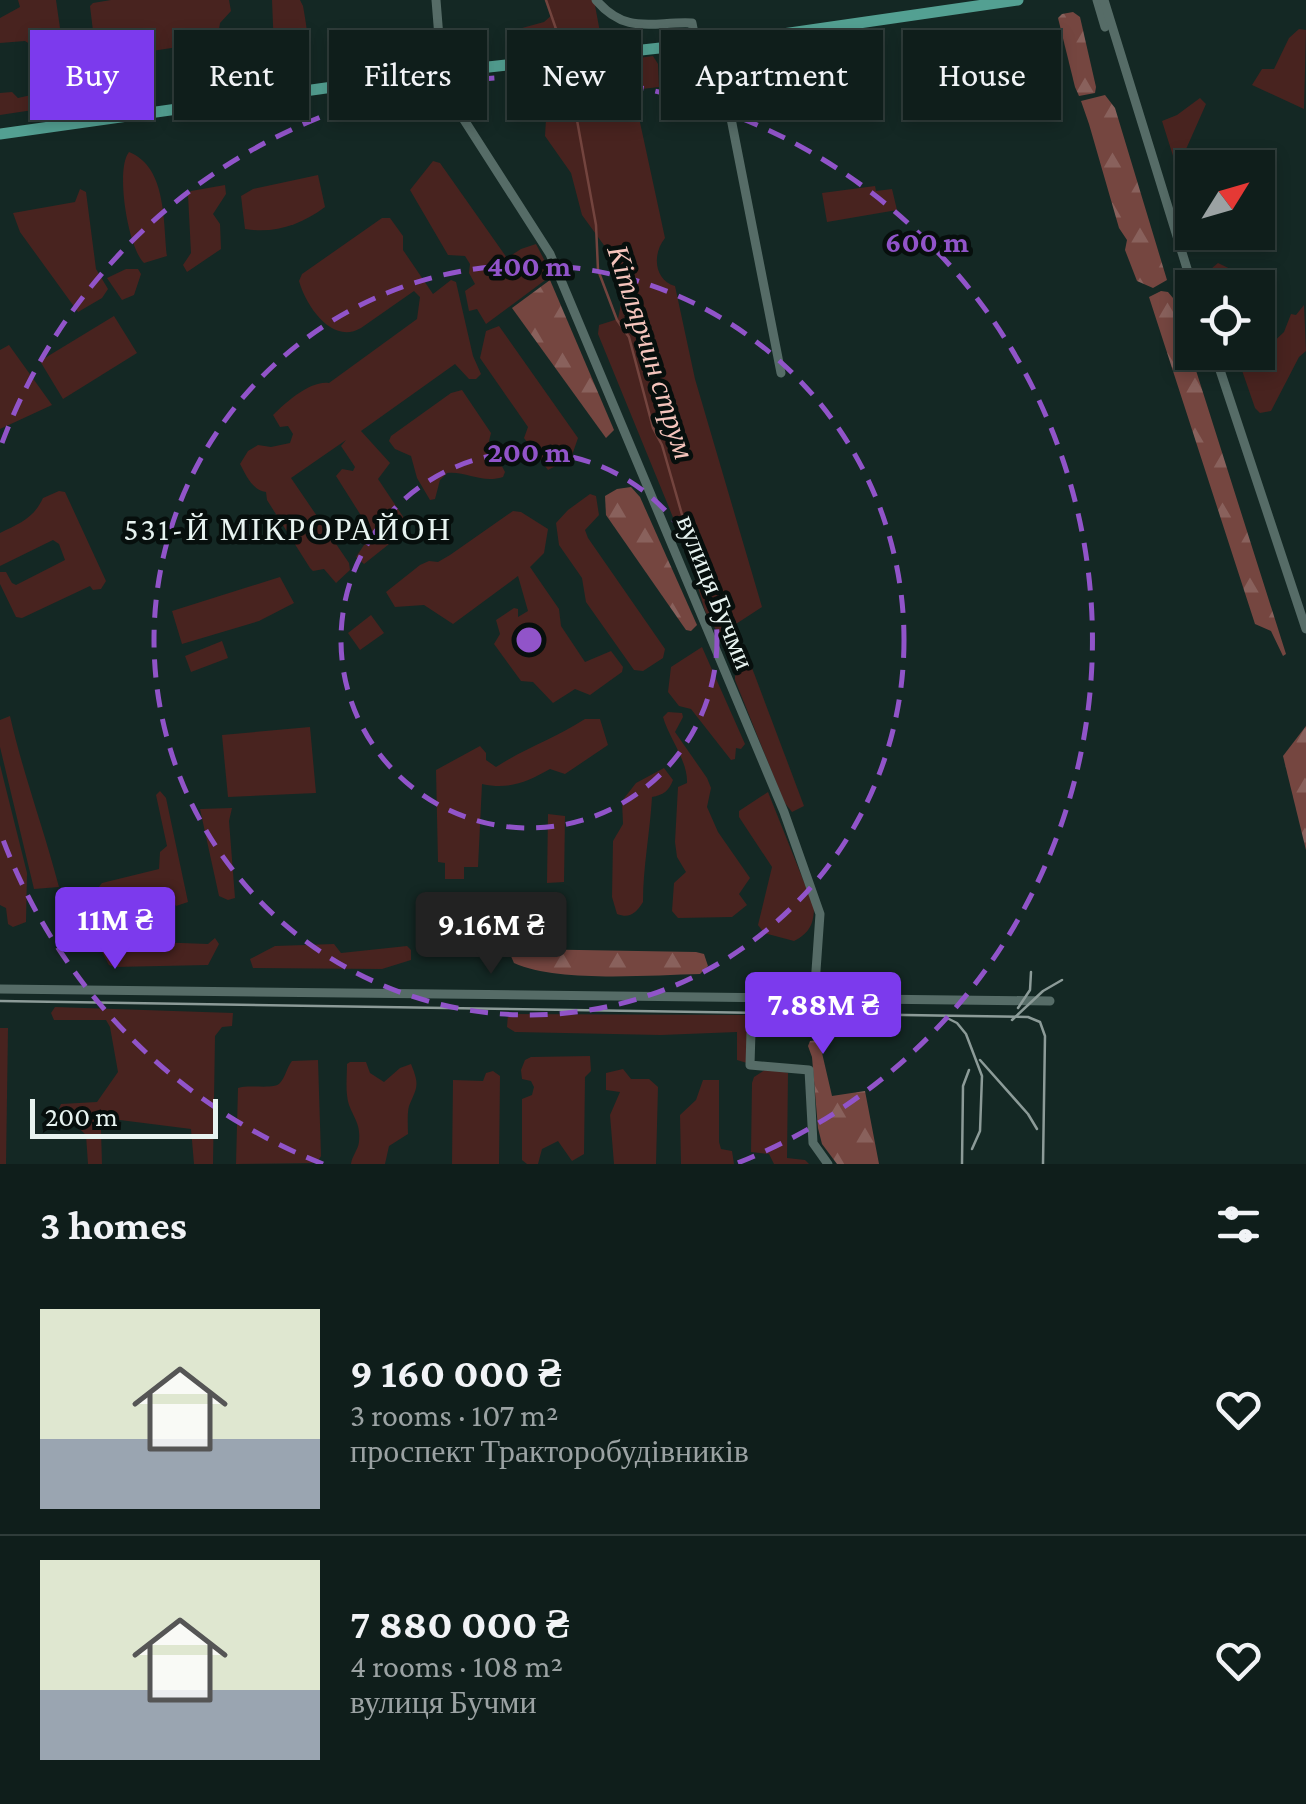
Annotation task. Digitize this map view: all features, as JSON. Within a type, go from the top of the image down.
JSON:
[{"type":"main road","points":[[802,30],[1018,0]]},
{"type":"main road","points":[[487,67],[661,48]]},
{"type":"main road","points":[[0,134],[329,88]]},
{"type":"street","name":"вулиця Бучми","points":[[436,0],[438,30]]},
{"type":"street","points":[[596,0],[626,23],[692,23],[693,30]]},
{"type":"street","points":[[1100,0],[1187,270]]},
{"type":"street","name":"вулиця Бучми","points":[[462,120],[550,254],[771,780],[820,914],[814,999]]},
{"type":"street","points":[[731,120],[780,373]]},
{"type":"street","points":[[1220,370],[1306,630]]},
{"type":"street","points":[[0,990],[1050,1001]]},
{"type":"street","points":[[752,1000],[750,1065],[809,1070],[813,1142],[828,1164]]},
{"type":"shaded area","points":[[18,0],[56,0],[60,30],[30,30],[30,44],[0,43],[0,18],[20,7]]},
{"type":"shaded area","points":[[229,0],[231,11],[219,30],[174,30],[174,48],[154,51],[154,30],[93,30],[93,3]]},
{"type":"shaded area","points":[[272,0],[300,0],[307,30],[273,30]]},
{"type":"shaded area","points":[[546,0],[594,0],[600,30],[521,30],[552,15]]},
{"type":"shaded area","points":[[1299,29],[1306,30],[1304,109],[1252,85],[1262,69],[1274,69],[1289,38]]},
{"type":"shaded area","points":[[653,56],[658,64],[659,87],[641,89],[641,58]]},
{"type":"shaded area","points":[[12,92],[18,98],[30,95],[30,110],[0,115],[0,93]]},
{"type":"shaded area","points":[[1200,98],[1206,104],[1186,150],[1175,150],[1175,162],[1162,121]]},
{"type":"shaded area","points":[[546,120],[639,120],[665,238],[658,251],[657,266],[663,278],[675,286],[695,379],[762,607],[719,635],[705,611],[688,554],[598,334],[599,325],[618,319],[624,289],[614,259],[582,215],[571,173],[545,136]]},
{"type":"shaded area","points":[[129,152],[150,170],[161,197],[167,256],[144,263],[133,242],[125,208],[123,174]]},
{"type":"shaded area","points":[[433,161],[440,163],[507,258],[536,244],[552,275],[486,324],[477,309],[469,311],[465,291],[475,284],[469,273],[470,264],[465,256],[448,255],[410,190]]},
{"type":"shaded area","points":[[318,175],[325,207],[287,227],[245,229],[241,196],[253,189]]},
{"type":"shaded area","points":[[225,185],[226,194],[213,214],[220,224],[221,249],[187,272],[183,265],[191,253],[188,195],[191,191]]},
{"type":"shaded area","points":[[875,186],[876,191],[892,189],[897,210],[827,222],[822,193]]},
{"type":"shaded area","points":[[80,189],[86,192],[96,269],[108,289],[102,298],[78,312],[20,232],[13,213],[75,202]]},
{"type":"shaded area","points":[[382,218],[390,218],[403,236],[403,250],[433,294],[451,280],[456,282],[481,374],[469,379],[455,364],[361,431],[390,463],[378,479],[408,524],[408,529],[364,564],[356,557],[372,533],[336,476],[342,469],[353,471],[355,467],[341,446],[346,440],[291,478],[349,563],[350,570],[336,583],[324,569],[310,568],[267,500],[266,492],[253,485],[240,464],[248,451],[258,445],[290,443],[293,434],[288,426],[280,427],[273,415],[292,398],[314,385],[329,383],[417,319],[420,297],[414,291],[361,328],[340,331],[314,311],[299,281],[302,274]]},
{"type":"shaded area","points":[[1218,263],[1232,270],[1211,270]]},
{"type":"shaded area","points":[[126,269],[138,269],[141,274],[134,295],[122,300],[107,278]]},
{"type":"shaded area","points":[[1304,305],[1306,351],[1299,357],[1271,411],[1260,413],[1242,370],[1275,370],[1275,341],[1284,332],[1291,314],[1296,315]]},
{"type":"shaded area","points":[[114,316],[137,353],[63,399],[40,361]]},
{"type":"shaded area","points":[[499,326],[578,438],[571,458],[548,470],[524,438],[528,427],[480,358],[486,331]]},
{"type":"shaded area","points":[[9,345],[52,405],[0,429],[0,350]]},
{"type":"shaded area","points":[[462,390],[491,433],[489,441],[505,472],[503,477],[488,479],[447,473],[440,480],[435,499],[430,500],[417,478],[411,456],[395,449],[389,441],[451,393]]},
{"type":"shaded area","points":[[65,492],[106,581],[101,589],[93,590],[90,586],[22,618],[16,617],[0,584],[0,572],[6,572],[16,585],[65,560],[59,544],[53,540],[0,566],[0,533],[25,520],[43,498]]},
{"type":"shaded area","points":[[590,494],[596,496],[599,515],[585,530],[588,538],[665,649],[663,658],[643,671],[634,670],[586,602],[582,578],[559,545],[556,523]]},
{"type":"shaded area","points":[[513,511],[548,529],[544,553],[530,567],[559,609],[561,626],[585,662],[611,651],[623,667],[622,672],[590,695],[575,689],[553,703],[533,682],[521,681],[494,644],[500,634],[496,620],[514,608],[518,609],[518,617],[528,611],[518,576],[453,624],[424,605],[395,607],[386,592],[420,565],[438,562]]},
{"type":"shaded area","points":[[280,577],[294,603],[259,621],[182,644],[172,611]]},
{"type":"shaded area","points":[[371,615],[384,633],[360,650],[348,633]]},
{"type":"shaded area","points":[[222,641],[228,658],[191,672],[185,656]]},
{"type":"shaded area","points":[[702,647],[745,744],[736,748],[735,759],[731,760],[691,709],[679,706],[668,692],[671,667]]},
{"type":"shaded area","points":[[749,660],[804,806],[792,812],[784,802],[735,680]]},
{"type":"shaded area","points":[[668,712],[682,713],[675,732],[707,778],[711,788],[707,807],[718,832],[750,878],[739,894],[747,905],[732,917],[678,918],[672,911],[674,883],[686,872],[677,857],[675,842],[678,787],[687,783],[685,766],[663,717]]},
{"type":"shaded area","points":[[10,716],[59,887],[34,889],[0,747],[0,720]]},
{"type":"shaded area","points":[[585,719],[600,719],[608,745],[565,774],[550,769],[518,784],[482,784],[478,867],[464,867],[464,879],[445,879],[445,863],[438,862],[436,770],[480,746],[486,760],[496,767]]},
{"type":"shaded area","points":[[310,727],[316,793],[228,797],[222,735]]},
{"type":"shaded area","points":[[0,765],[27,873],[26,922],[13,927],[8,924],[6,908],[0,905]]},
{"type":"shaded area","points":[[664,768],[673,780],[665,792],[652,797],[643,902],[632,914],[617,914],[612,897],[613,841],[623,824],[622,801],[636,783]]},
{"type":"shaded area","points":[[160,791],[166,798],[188,902],[176,906],[169,896],[156,897],[149,907],[104,906],[95,892],[102,883],[159,869],[160,852],[167,846],[156,795]]},
{"type":"shaded area","points":[[768,792],[814,907],[810,927],[794,941],[764,933],[758,925],[772,867],[739,817],[739,811]]},
{"type":"shaded area","points":[[232,808],[229,821],[235,898],[228,900],[219,896],[200,809]]},
{"type":"shaded area","points":[[548,814],[565,816],[564,882],[547,883]]},
{"type":"shaded area","points":[[215,938],[219,944],[208,965],[114,967],[102,952],[104,947],[126,941],[208,944]]},
{"type":"shaded area","points":[[334,944],[341,953],[407,946],[411,960],[382,969],[253,968],[250,959],[275,946]]},
{"type":"shaded area","points":[[55,1007],[233,1013],[232,1026],[222,1027],[215,1036],[213,1164],[194,1164],[191,1129],[112,1119],[101,1130],[102,1164],[88,1164],[86,1135],[59,1109],[61,1104],[97,1102],[118,1072],[110,1027],[106,1020],[54,1020],[51,1013]]},
{"type":"shaded area","points":[[508,1014],[747,1015],[747,1063],[737,1060],[737,1032],[515,1032],[507,1027]]},
{"type":"shaded area","points":[[0,1028],[8,1028],[6,1164],[0,1164]]},
{"type":"shaded area","points":[[590,1056],[591,1071],[585,1077],[584,1154],[572,1161],[558,1141],[542,1149],[538,1164],[527,1164],[522,1160],[522,1099],[532,1095],[534,1087],[531,1081],[522,1079],[525,1060]]},
{"type":"shaded area","points":[[318,1060],[321,1156],[317,1163],[236,1164],[238,1088],[277,1085],[292,1061]]},
{"type":"shaded area","points":[[350,1062],[366,1062],[370,1073],[384,1082],[400,1068],[411,1064],[414,1071],[416,1086],[408,1109],[408,1134],[389,1146],[385,1164],[351,1164],[359,1136],[347,1095]]},
{"type":"shaded area","points":[[768,1068],[788,1073],[787,1158],[809,1164],[774,1164],[769,1154],[751,1152],[752,1083],[754,1077]]},
{"type":"shaded area","points":[[623,1069],[631,1079],[649,1079],[658,1087],[656,1164],[614,1164],[610,1115],[620,1092],[606,1090],[606,1073]]},
{"type":"shaded area","points":[[493,1071],[500,1076],[499,1164],[452,1164],[453,1080],[483,1081],[486,1073]]},
{"type":"shaded area","points":[[703,1080],[719,1080],[719,1142],[721,1149],[732,1151],[734,1164],[681,1164],[680,1115],[696,1100]]},
{"type":"green space","points":[[1073,12],[1080,17],[1095,93],[1079,96],[1075,87],[1058,18]]},
{"type":"green space","points":[[1105,95],[1115,108],[1167,280],[1153,288],[1137,281],[1125,250],[1127,240],[1119,228],[1081,101]]},
{"type":"green space","points":[[550,280],[614,430],[606,438],[512,308]]},
{"type":"green space","points":[[1161,291],[1173,298],[1175,370],[1196,370],[1286,654],[1283,656],[1271,631],[1255,624],[1149,297]]},
{"type":"green space","points":[[631,487],[640,497],[697,625],[691,631],[686,630],[606,515],[605,496]]},
{"type":"green space","points":[[1306,726],[1306,850],[1283,756]]},
{"type":"green space","points":[[521,949],[696,952],[704,954],[708,966],[700,974],[579,976],[514,963],[510,954]]},
{"type":"green space","points":[[819,1040],[832,1096],[865,1091],[879,1164],[837,1164],[822,1144],[808,1046],[810,1041]]},
{"type":"waterway","name":"Кітлярчин струм","points":[[546,0],[556,30]]},
{"type":"waterway","name":"Кітлярчин струм","points":[[577,120],[596,225],[598,270],[617,320],[629,337],[689,539]]},
{"type":"tram line","points":[[1018,1008],[1030,990],[1031,972]]},
{"type":"tram line","points":[[1012,1020],[1043,991],[1062,980]]},
{"type":"tram line","points":[[0,1001],[1028,1017],[1040,1022],[1045,1036],[1043,1164]]},
{"type":"tram line","points":[[949,1019],[966,1034],[982,1076],[980,1131],[972,1149]]},
{"type":"tram line","points":[[980,1060],[1037,1129]]},
{"type":"tram line","points":[[962,1164],[963,1086],[969,1070]]},
{"type":"district","name":"531-Й МІКРОРАЙОН","points":[[288,529]]}]
